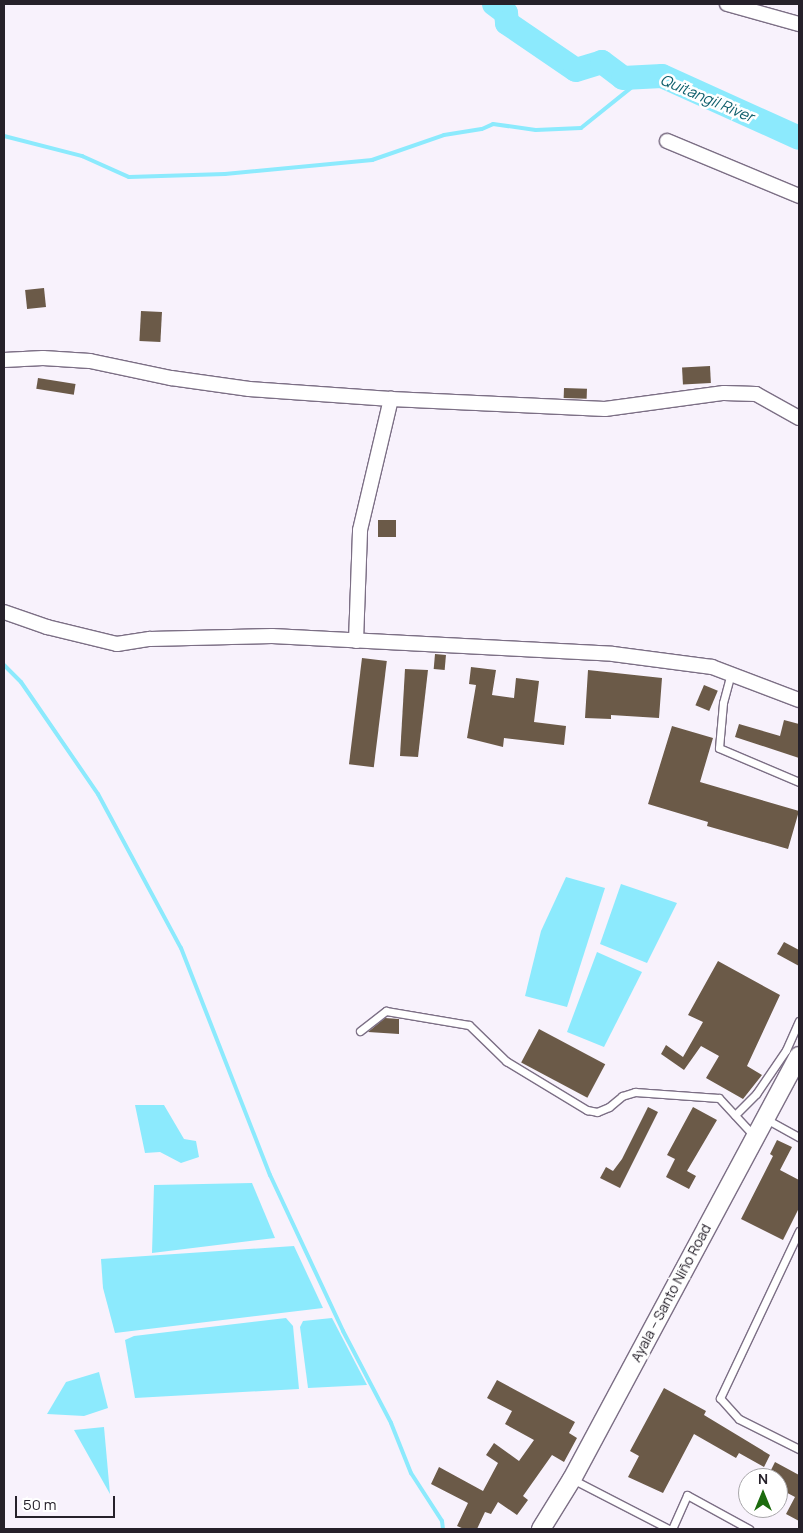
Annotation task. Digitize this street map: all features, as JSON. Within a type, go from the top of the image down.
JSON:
[{"type":"street","points":[[727,4],[799,24]]},
{"type":"street","points":[[668,141],[799,196]]},
{"type":"street","points":[[4,360],[43,358],[90,362],[171,378],[249,390],[605,409],[724,393],[756,394],[799,418]]},
{"type":"street","points":[[356,641],[360,530],[391,399]]},
{"type":"street","points":[[4,612],[48,627],[117,644],[150,639],[228,637],[356,641],[613,654],[712,667],[799,700]]},
{"type":"street","name":"Ayala – Santo Niño Road","points":[[541,1529],[572,1479],[799,1056]]},
{"type":"lane","points":[[731,673],[723,703],[720,748],[799,782]]},
{"type":"lane","points":[[360,1031],[386,1011],[445,1019],[469,1025],[506,1061],[587,1110],[597,1112],[609,1107],[622,1096],[635,1092],[720,1098],[755,1137]]},
{"type":"lane","points":[[735,1115],[756,1094],[786,1050],[799,1022]]},
{"type":"lane","points":[[766,1119],[799,1137]]},
{"type":"lane","points":[[799,1231],[720,1398],[739,1419],[799,1449]]},
{"type":"lane","points":[[572,1479],[670,1529],[687,1496],[749,1529]]},
{"type":"water","points":[[566,877],[605,888],[567,1007],[525,996],[541,931]]},
{"type":"water","points":[[621,884],[677,903],[647,963],[600,944]]},
{"type":"water","points":[[597,952],[642,972],[604,1047],[567,1032]]},
{"type":"water","points":[[135,1105],[164,1105],[184,1139],[196,1141],[199,1157],[181,1163],[160,1152],[145,1153]]},
{"type":"water","points":[[252,1183],[275,1238],[152,1253],[154,1185]]},
{"type":"water","points":[[294,1246],[323,1308],[115,1333],[103,1288],[101,1259]]},
{"type":"water","points":[[286,1318],[293,1326],[299,1389],[135,1398],[125,1340],[134,1336]]},
{"type":"water","points":[[332,1318],[367,1385],[308,1388],[300,1327],[303,1321]]},
{"type":"water","points":[[99,1372],[108,1408],[84,1416],[47,1414],[66,1382]]},
{"type":"water","points":[[104,1427],[110,1494],[74,1430]]},
{"type":"building","points":[[44,288],[46,307],[27,309],[25,290]]},
{"type":"building","points":[[141,311],[162,312],[160,342],[139,341]]},
{"type":"building","points":[[710,366],[711,383],[683,384],[682,367]]},
{"type":"building","points":[[38,378],[76,384],[74,395],[36,389]]},
{"type":"building","points":[[564,388],[587,389],[587,399],[564,398]]},
{"type":"building","points":[[378,520],[396,520],[396,537],[378,537]]},
{"type":"building","points":[[435,654],[446,655],[445,670],[434,669]]},
{"type":"building","points":[[362,658],[387,661],[374,767],[349,764]]},
{"type":"building","points":[[471,667],[496,670],[492,695],[514,698],[516,678],[539,681],[534,722],[566,726],[564,745],[504,738],[503,747],[467,738],[476,685],[469,684]]},
{"type":"building","points":[[405,669],[428,670],[418,757],[400,756]]},
{"type":"building","points":[[588,670],[662,678],[659,718],[611,715],[611,719],[585,718]]},
{"type":"building","points":[[704,685],[718,691],[709,711],[695,705]]},
{"type":"building","points":[[784,720],[799,724],[799,758],[735,737],[739,724],[780,736]]},
{"type":"building","points":[[672,726],[713,738],[700,782],[799,811],[788,849],[707,826],[708,822],[648,804]]},
{"type":"building","points":[[784,942],[799,950],[799,966],[777,954]]},
{"type":"building","points":[[718,961],[780,995],[747,1066],[762,1075],[743,1099],[706,1078],[719,1056],[701,1046],[684,1070],[661,1054],[666,1045],[683,1057],[703,1022],[688,1015]]},
{"type":"building","points":[[385,1018],[399,1019],[399,1034],[368,1032]]},
{"type":"building","points":[[539,1029],[605,1064],[587,1098],[521,1063]]},
{"type":"building","points":[[648,1107],[658,1112],[620,1188],[600,1178],[606,1167],[613,1171],[622,1159]]},
{"type":"building","points":[[693,1107],[717,1120],[687,1171],[696,1176],[689,1189],[666,1177],[675,1159],[667,1155]]},
{"type":"building","points":[[777,1140],[792,1147],[780,1170],[799,1180],[799,1208],[783,1240],[741,1219],[773,1156],[770,1154]]},
{"type":"building","points":[[497,1380],[575,1422],[569,1433],[577,1438],[564,1462],[552,1455],[523,1496],[528,1500],[517,1515],[498,1502],[491,1514],[485,1512],[477,1529],[464,1529],[457,1526],[468,1503],[431,1484],[439,1467],[483,1491],[498,1463],[486,1455],[494,1443],[519,1461],[534,1440],[505,1424],[512,1411],[487,1398]]},
{"type":"building","points":[[664,1388],[706,1411],[704,1415],[770,1455],[764,1467],[739,1453],[736,1458],[694,1434],[663,1493],[628,1477],[639,1456],[630,1451]]},
{"type":"building","points":[[775,1462],[786,1468],[772,1468]]},
{"type":"building","points":[[788,1469],[799,1475],[799,1521],[788,1515],[788,1510],[795,1497],[788,1493]]},
{"type":"waterway","name":"Quitangil River","points":[[494,4],[506,13],[507,23],[576,70],[602,62],[623,78],[662,76],[799,138]]},
{"type":"waterway","points":[[4,136],[82,156],[129,177],[225,174],[372,160],[444,135],[482,129],[493,124],[536,130],[581,128],[642,79]]},
{"type":"waterway","points":[[4,665],[21,682],[98,794],[181,948],[270,1175],[343,1331],[391,1423],[411,1473],[442,1521],[443,1529]]}]
